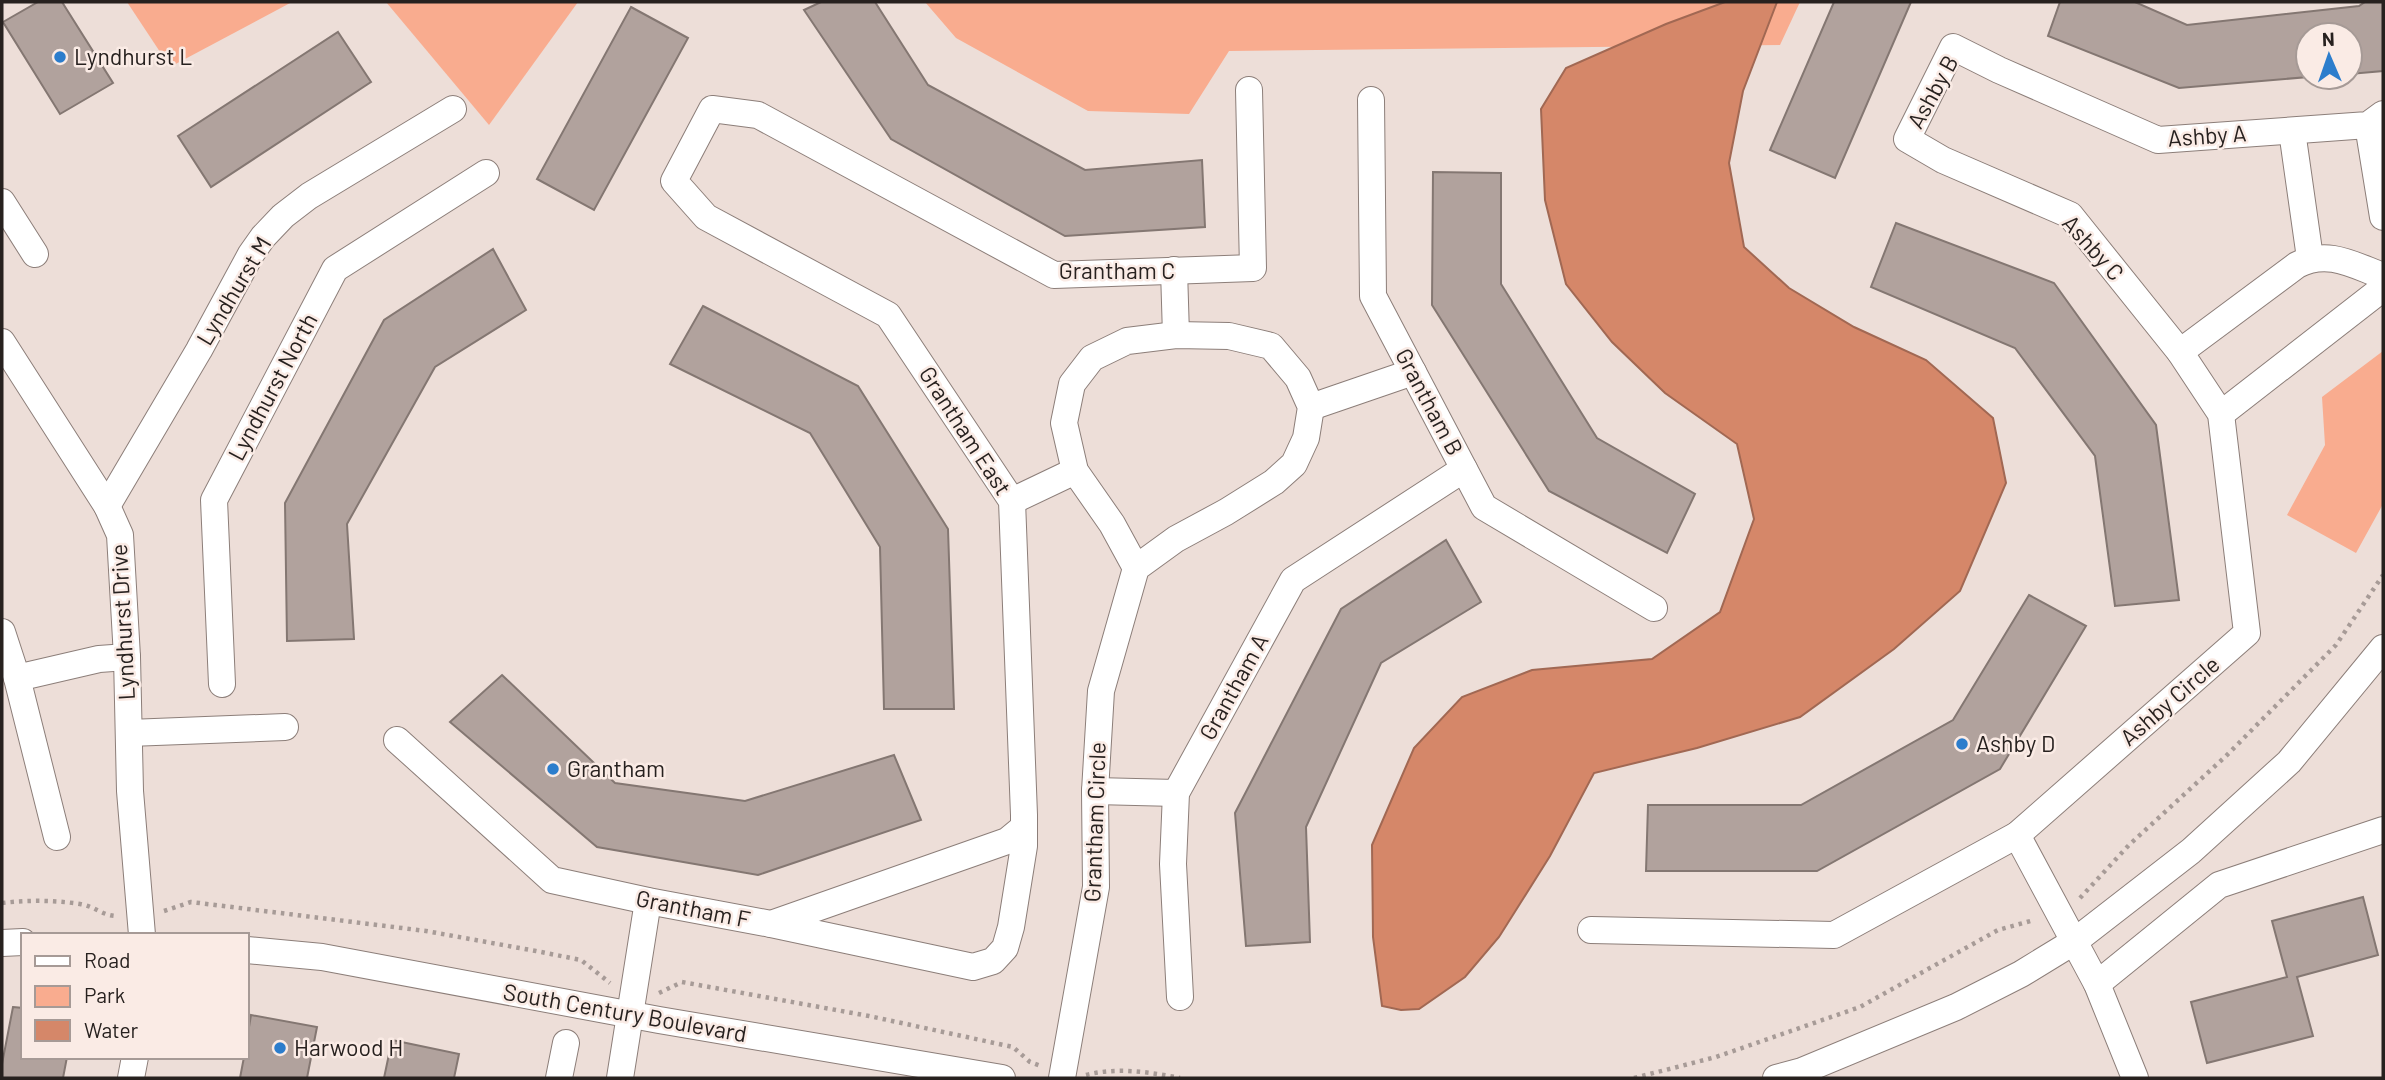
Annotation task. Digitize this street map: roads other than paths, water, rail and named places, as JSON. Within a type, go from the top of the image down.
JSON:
[{"type":"street","name":"Ashby B","points":[[1943,160],[1907,139],[1953,47],[1999,70]]},
{"type":"street","name":"Ashby A","points":[[1999,70],[2158,140],[2292,131],[2376,119]]},
{"type":"street","name":"Grantham C","points":[[706,217],[674,181],[712,109],[758,115],[1054,275],[1253,268],[1249,90]]},
{"type":"street","name":"Grantham B","points":[[1371,100],[1373,296],[1484,507],[1654,608]]},
{"type":"street","name":"Lyndhurst M","points":[[107,506],[263,237],[283,216],[309,196],[453,109]]},
{"type":"street","points":[[2376,119],[2383,217]]},
{"type":"street","points":[[2292,131],[2310,258]]},
{"type":"street","name":"Ashby C","points":[[1943,160],[2070,215],[2180,352]]},
{"type":"street","name":"Lyndhurst North","points":[[222,684],[214,500],[335,269],[486,173]]},
{"type":"street","points":[[2,202],[34,254]]},
{"type":"street","name":"Grantham East","points":[[706,217],[888,315],[1012,501],[1024,836]]},
{"type":"street","points":[[2180,352],[2310,258],[2341,260],[2383,275]]},
{"type":"street","points":[[1174,270],[1177,335]]},
{"type":"street","points":[[2221,414],[2383,288]]},
{"type":"street","points":[[1177,335],[1229,336],[1271,346],[1298,378],[1311,407],[1306,438],[1294,464],[1275,482],[1176,538],[1136,568],[1112,524],[1075,471],[1064,423],[1072,384],[1093,358],[1127,341],[1177,335]]},
{"type":"street","name":"Lyndhurst Drive","points":[[2,342],[107,506],[120,536],[127,657],[130,791],[142,933]]},
{"type":"street","name":"Ashby Circle","points":[[2017,835],[2247,633],[2221,414],[2180,352]]},
{"type":"street","points":[[1311,407],[1413,372]]},
{"type":"street","name":"Grantham A","points":[[1180,997],[1173,864],[1176,793],[1293,580],[1464,468]]},
{"type":"street","points":[[1012,501],[1075,471]]},
{"type":"street","name":"Grantham Circle","points":[[1062,1078],[1096,887],[1095,791],[1101,691],[1136,568]]},
{"type":"street","points":[[2,632],[17,678],[57,837]]},
{"type":"street","points":[[1776,1078],[1802,1071],[1956,1007],[2021,974],[2076,940],[2191,851],[2289,762],[2383,648]]},
{"type":"street","points":[[17,678],[99,659],[127,657]]},
{"type":"street","points":[[129,733],[285,727]]},
{"type":"street","name":"Grantham F","points":[[397,740],[552,880],[771,924],[1024,836]]},
{"type":"street","points":[[1095,791],[1176,793]]},
{"type":"street","points":[[2097,984],[2219,885],[2383,830]]},
{"type":"street","points":[[1591,930],[1834,935],[2017,835],[2076,940],[2135,1078]]},
{"type":"street","points":[[771,924],[973,967],[993,961],[1004,948],[1012,927],[1024,836]]},
{"type":"street","points":[[620,1078],[648,901]]},
{"type":"street","points":[[2,943],[21,942]]},
{"type":"street","name":"South Century Boulevard","points":[[248,950],[322,957],[629,1014],[1002,1078]]},
{"type":"street","points":[[559,1078],[566,1044]]},
{"type":"street","points":[[131,1078],[135,1059]]},
{"type":"water","points":[[1725,2],[1777,2],[1743,91],[1729,163],[1744,247],[1789,288],[1854,327],[1926,360],[1993,418],[2006,483],[1960,591],[1894,649],[1800,717],[1697,748],[1594,773],[1550,856],[1499,937],[1465,977],[1419,1009],[1401,1010],[1382,1006],[1373,937],[1372,845],[1414,748],[1462,697],[1532,670],[1652,659],[1720,612],[1754,519],[1737,444],[1665,393],[1612,342],[1566,284],[1545,200],[1541,109],[1566,68],[1666,24]]},
{"type":"place","name":"Lyndhurst L","points":[[60,57]]},
{"type":"place","name":"Ashby D","points":[[1962,744]]},
{"type":"place","name":"Grantham","points":[[553,769]]},
{"type":"place","name":"Harwood H","points":[[280,1048]]}]
